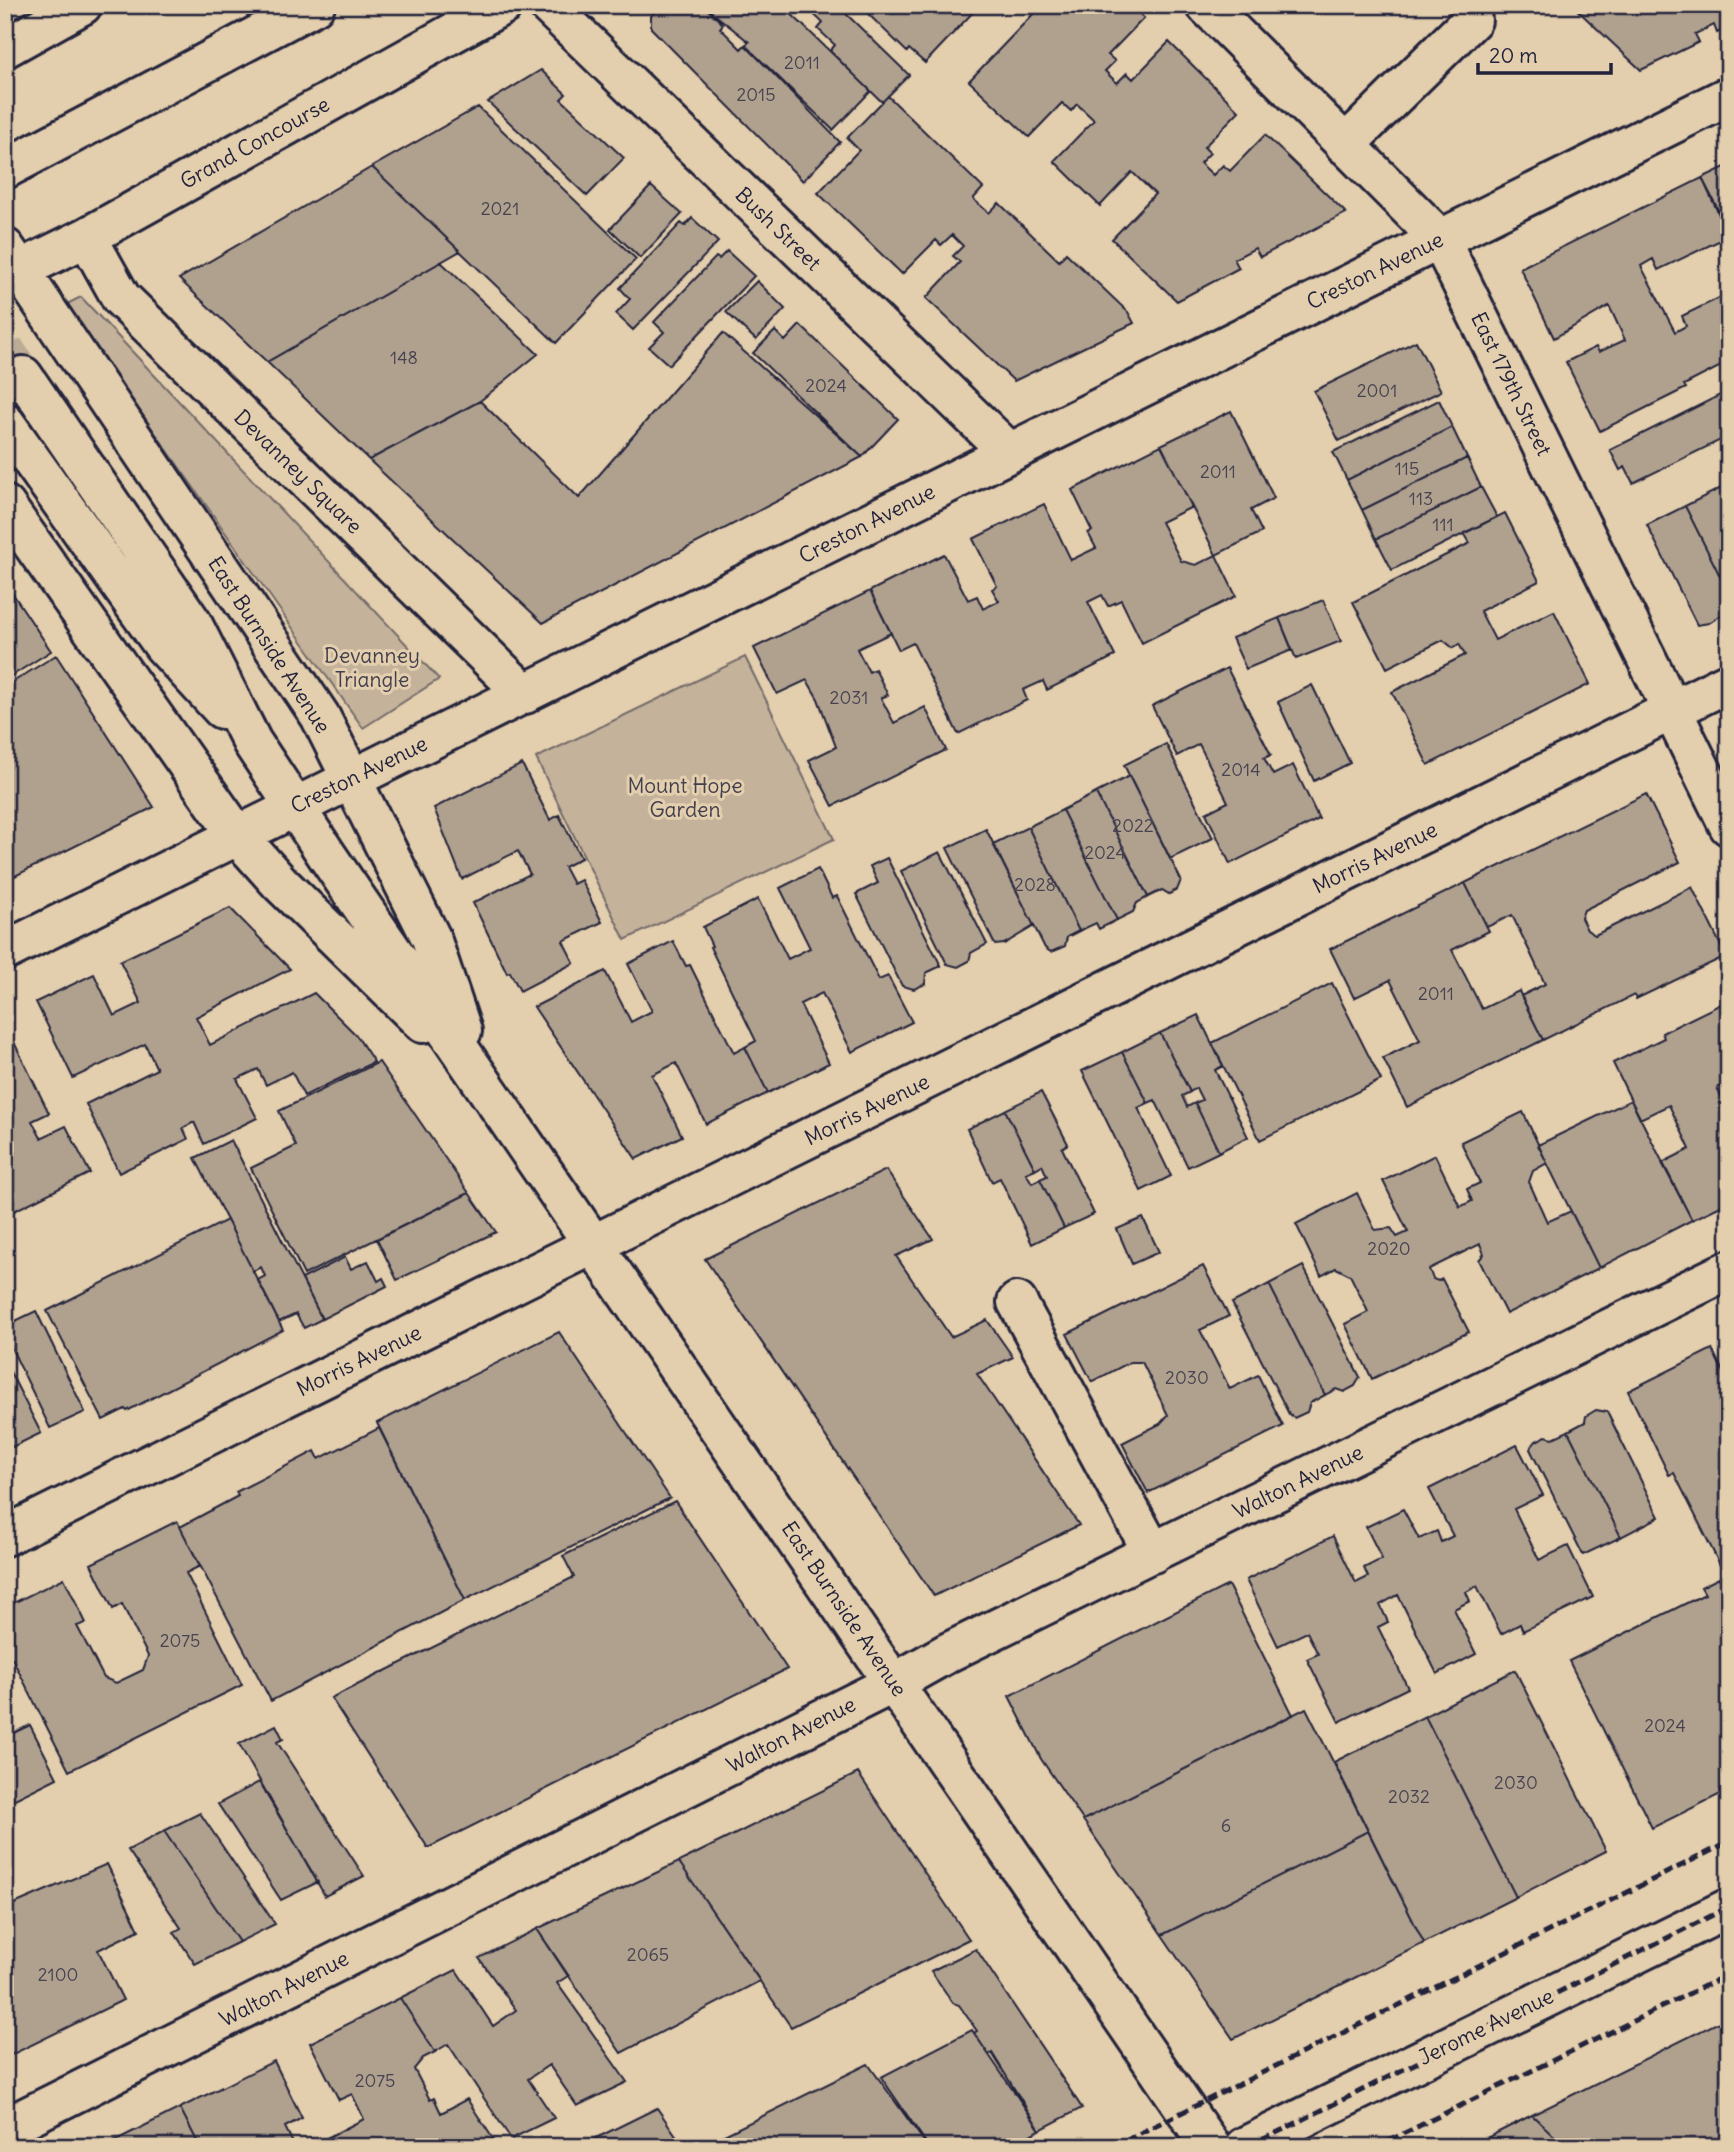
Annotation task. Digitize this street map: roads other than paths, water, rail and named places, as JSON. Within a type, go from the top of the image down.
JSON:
[{"type":"street","points":[[5,48],[82,5]]},
{"type":"street","points":[[5,169],[315,5]]},
{"type":"street","name":"Grand Concourse","points":[[10,265],[87,237],[503,5]]},
{"type":"street","name":"Bush Street","points":[[548,5],[1010,452]]},
{"type":"street","name":"East 179th Street","points":[[1206,5],[1440,239],[1729,826]]},
{"type":"street","points":[[1345,145],[1472,20]]},
{"type":"street","name":"Creston Avenue","points":[[5,951],[1729,96]]},
{"type":"street","name":"Devanney Square","points":[[87,237],[121,298],[525,694]]},
{"type":"street","name":"East Burnside Avenue","points":[[10,265],[320,716],[431,938],[475,1073]]},
{"type":"street","name":"East Burnside Avenue","points":[[23,376],[192,623],[252,742],[295,807],[1211,2147]]},
{"type":"street","name":"East Burnside Avenue","points":[[5,423],[163,645],[252,742]]},
{"type":"street","name":"East Burnside Avenue","points":[[5,505],[237,835],[382,985],[475,1073]]},
{"type":"street","name":"Morris Avenue","points":[[5,1536],[1729,682]]},
{"type":"street","name":"Walton Avenue","points":[[5,2128],[894,1683],[949,1652],[1729,1270]]},
{"type":"street","points":[[1017,1301],[1153,1553]]},
{"type":"street","name":"Jerome Avenue","points":[[1244,2147],[1729,1908]]},
{"type":"tunnel","points":[[5,349],[23,376]]},
{"type":"railway","points":[[1112,2147],[1729,1842]]},
{"type":"railway","points":[[1248,2147],[1729,1907]]},
{"type":"railway","points":[[1376,2147],[1729,1974]]},
{"type":"park label","name":"Devanney Triangle","points":[[372,668]]},
{"type":"park label","name":"Mount Hope Garden","points":[[685,798]]}]
